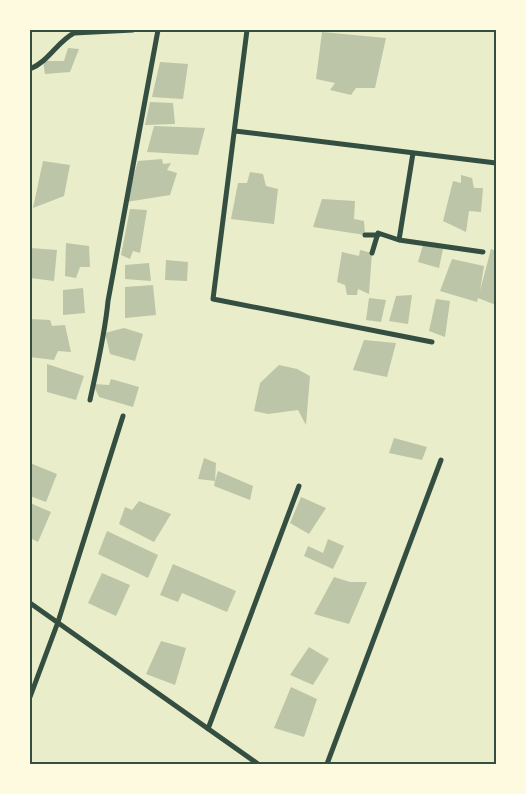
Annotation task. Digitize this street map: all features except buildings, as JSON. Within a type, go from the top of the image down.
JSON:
[{"type":"street","points":[[30,69],[43,61],[65,38],[74,34],[133,30]]},
{"type":"street","points":[[90,400],[99,350],[105,333],[108,301],[158,30]]},
{"type":"street","points":[[248,30],[213,300],[432,342]]},
{"type":"street","points":[[235,130],[496,163]]},
{"type":"street","points":[[399,240],[413,153]]},
{"type":"street","points":[[372,253],[378,233],[399,240],[483,252]]},
{"type":"street","points":[[365,235],[384,235]]},
{"type":"street","points":[[30,697],[58,622],[123,416]]},
{"type":"street","points":[[327,764],[441,460]]},
{"type":"street","points":[[208,729],[299,486]]},
{"type":"street","points":[[30,603],[258,764]]}]
